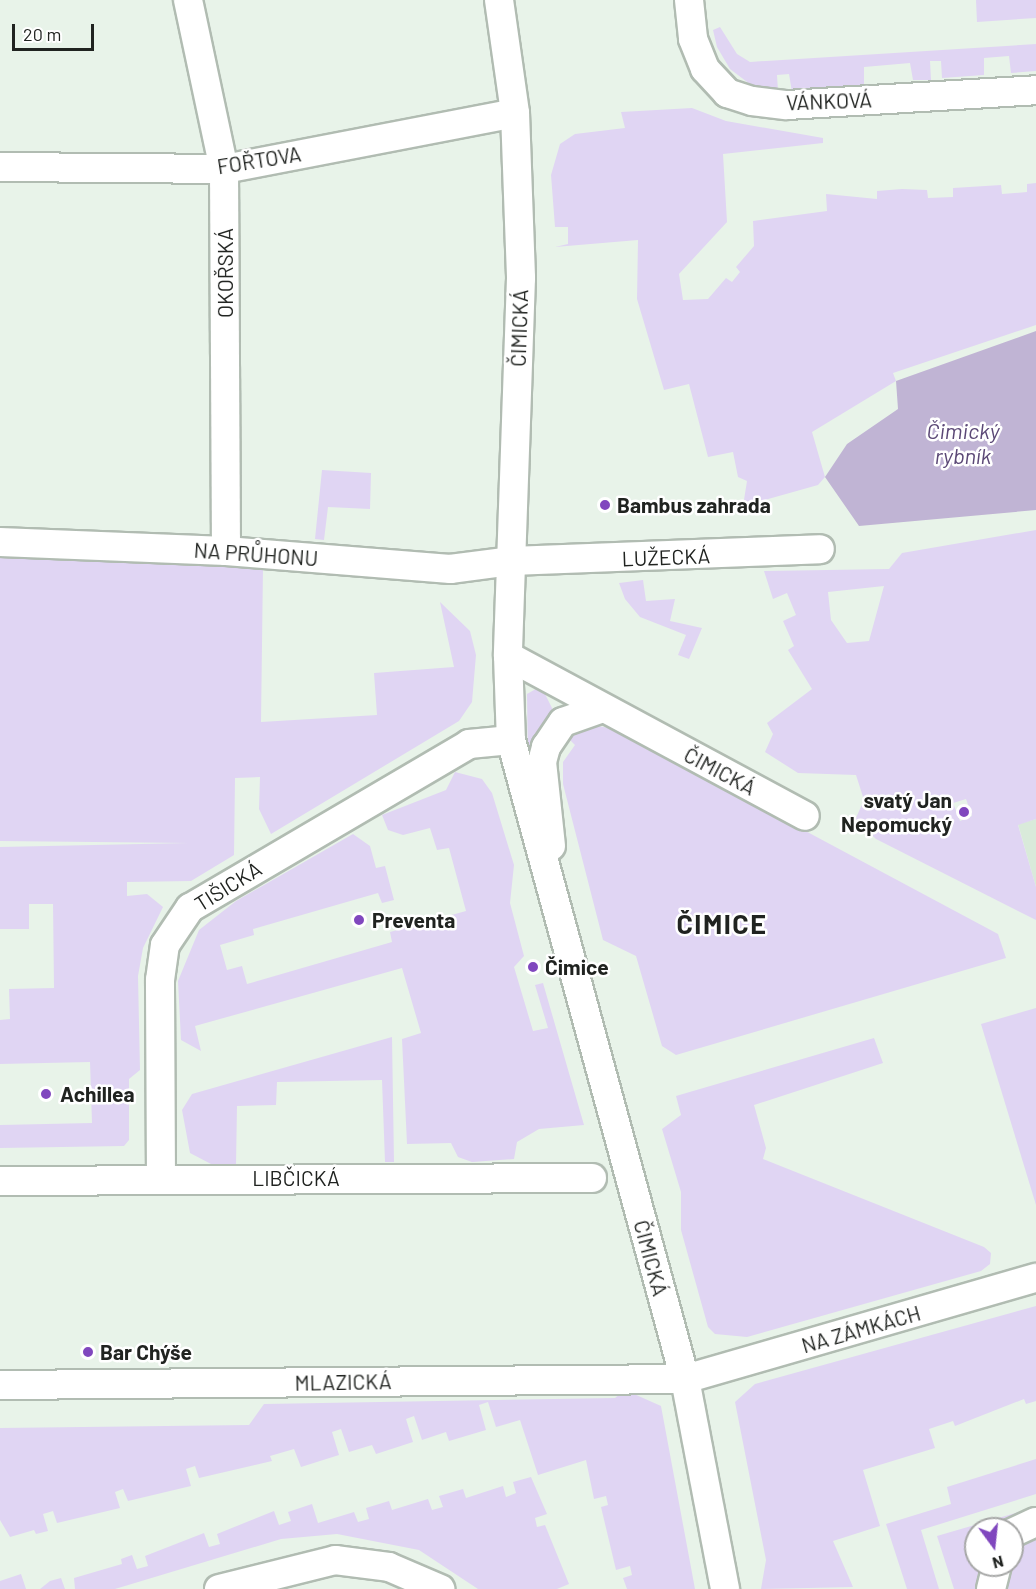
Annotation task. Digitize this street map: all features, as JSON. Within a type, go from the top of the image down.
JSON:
[{"type":"street","name":"OKOŘSKÁ","points":[[188,0],[224,169],[226,551]]},
{"type":"street","name":"ČIMICKÁ","points":[[499,0],[515,113],[521,278],[508,656],[511,741],[685,1380],[725,1589]]},
{"type":"street","name":"VÁNKOVÁ","points":[[689,0],[693,39],[705,69],[727,93],[752,101],[787,105],[1036,90]]},
{"type":"street","name":"FOŘTOVA","points":[[0,167],[224,169],[515,113]]},
{"type":"street","name":"NA PRŮHONU","points":[[0,542],[226,551],[450,569],[511,561]]},
{"type":"street","name":"LUŽECKÁ","points":[[511,561],[820,549]]},
{"type":"street","name":"ČIMICKÁ","points":[[508,656],[805,816]]},
{"type":"street","name":"ČIMICKÁ","points":[[561,931],[542,762],[563,722],[603,708]]},
{"type":"street","name":"TIŠICKÁ","points":[[161,1178],[160,980],[165,945],[190,908],[461,748],[511,741]]},
{"type":"street","name":"LIBČICKÁ","points":[[0,1180],[592,1178]]},
{"type":"street","name":"NA ZÁMKÁCH","points":[[685,1380],[1036,1278]]},
{"type":"street","name":"MLAZICKÁ","points":[[0,1385],[685,1380]]},
{"type":"street","points":[[219,1589],[335,1560],[389,1567],[440,1589]]},
{"type":"shaded area","points":[[976,0],[1036,0],[1036,18],[977,22]]},
{"type":"shaded area","points":[[720,27],[737,54],[750,62],[1036,44],[1036,71],[1011,73],[1009,56],[984,58],[984,75],[942,78],[941,61],[930,61],[931,80],[913,80],[910,63],[864,67],[864,86],[792,92],[789,74],[777,75],[778,91],[759,91],[730,69],[717,47],[713,30]]},
{"type":"shaded area","points":[[692,108],[726,121],[823,138],[823,143],[723,154],[727,222],[679,274],[683,300],[708,299],[726,278],[732,282],[740,272],[736,267],[754,246],[753,221],[827,211],[826,194],[877,199],[877,191],[902,189],[927,190],[928,198],[953,197],[953,188],[1001,185],[1002,194],[1027,192],[1027,184],[1036,183],[1036,325],[893,373],[896,381],[812,432],[825,477],[818,485],[743,506],[747,481],[738,477],[733,452],[708,457],[689,384],[664,390],[637,299],[638,240],[555,247],[568,244],[568,227],[555,227],[551,175],[560,144],[575,134],[625,128],[621,112]]},
{"type":"shaded area","points":[[322,470],[371,473],[370,509],[328,507],[324,540],[315,539]]},
{"type":"shaded area","points":[[1036,530],[1036,819],[1018,825],[1036,887],[1036,920],[876,839],[855,820],[864,800],[856,775],[798,773],[765,752],[773,734],[767,723],[812,689],[788,650],[794,646],[783,621],[796,615],[787,593],[773,599],[764,571],[889,569],[902,553]],"holes":[[[884,586],[869,641],[847,643],[831,620],[828,592]],[[966,799],[972,816],[960,821],[953,803]]]},
{"type":"shaded area","points":[[0,554],[263,567],[261,722],[377,715],[374,673],[454,667],[440,602],[470,631],[476,655],[472,702],[459,721],[271,834],[259,809],[260,777],[235,778],[234,855],[191,881],[127,882],[127,896],[147,894],[163,907],[143,948],[138,976],[140,1070],[129,1079],[129,1140],[124,1146],[0,1148],[0,1125],[92,1123],[90,1062],[0,1064],[0,1020],[10,1019],[9,989],[54,988],[53,904],[29,904],[29,929],[0,929],[0,847],[188,843],[0,841]]},
{"type":"shaded area","points":[[643,580],[646,601],[675,599],[670,621],[702,628],[689,659],[678,655],[686,635],[640,617],[625,599],[619,583]]},
{"type":"shaded area","points":[[541,686],[554,712],[528,761],[527,694]]},
{"type":"shaded area","points":[[592,725],[615,729],[998,934],[1006,958],[676,1055],[662,1046],[636,956],[603,940],[563,784],[563,762],[575,745],[566,736]]},
{"type":"shaded area","points":[[455,772],[482,779],[492,793],[514,865],[510,903],[524,956],[514,967],[533,1031],[548,1028],[535,985],[543,983],[584,1125],[539,1129],[517,1142],[514,1159],[472,1162],[458,1157],[451,1143],[407,1144],[402,1039],[421,1033],[402,968],[195,1026],[201,1051],[181,1040],[178,981],[199,930],[236,901],[353,834],[370,846],[376,868],[385,866],[394,900],[382,903],[378,893],[253,929],[254,935],[220,945],[227,970],[242,966],[247,984],[392,942],[390,932],[466,911],[449,848],[437,850],[430,828],[403,835],[388,830],[382,815],[446,790]]},
{"type":"shaded area","points":[[1036,819],[1036,887],[1018,824]]},
{"type":"shaded area","points":[[1036,1008],[1036,1205],[981,1024]]},
{"type":"shaded area","points":[[392,1037],[394,1162],[385,1162],[382,1080],[277,1082],[276,1105],[237,1106],[236,1165],[213,1165],[190,1153],[182,1110],[192,1094]]},
{"type":"shaded area","points":[[874,1038],[883,1063],[754,1105],[766,1148],[763,1159],[984,1247],[991,1253],[990,1264],[981,1271],[747,1337],[715,1334],[708,1327],[681,1230],[681,1192],[662,1129],[681,1115],[676,1096]]},
{"type":"shaded area","points":[[1036,1306],[1036,1401],[1026,1404],[1024,1399],[955,1426],[953,1421],[929,1429],[935,1448],[863,1470],[880,1526],[833,1541],[853,1587],[761,1589],[766,1560],[735,1402],[755,1384]]},
{"type":"shaded area","points":[[625,1390],[661,1406],[695,1589],[627,1589],[623,1578],[632,1575],[630,1566],[616,1570],[601,1507],[608,1505],[606,1496],[594,1499],[586,1460],[538,1475],[520,1420],[496,1427],[488,1402],[479,1405],[486,1430],[449,1441],[446,1432],[422,1440],[414,1416],[406,1419],[413,1442],[376,1454],[372,1445],[349,1452],[341,1429],[332,1432],[339,1455],[301,1467],[294,1449],[270,1456],[272,1461],[199,1478],[195,1466],[186,1469],[191,1486],[128,1501],[123,1489],[115,1492],[120,1508],[57,1523],[53,1511],[43,1514],[48,1531],[36,1534],[34,1530],[10,1537],[0,1520],[0,1428],[249,1425],[264,1404],[615,1398]]},
{"type":"shaded area","points":[[1036,1459],[1036,1494],[921,1530],[939,1589],[907,1589],[886,1524],[951,1504],[947,1487]]},
{"type":"shaded area","points":[[531,1477],[547,1514],[535,1518],[537,1527],[545,1525],[569,1584],[557,1589],[478,1589],[419,1550],[337,1534],[281,1539],[115,1589],[75,1589],[74,1578],[122,1564],[121,1559],[132,1555],[137,1569],[148,1566],[145,1556],[204,1533],[209,1547],[220,1544],[217,1534],[274,1511],[279,1525],[291,1521],[288,1512],[312,1504],[318,1523],[354,1512],[358,1522],[369,1519],[366,1508],[389,1501],[392,1510],[428,1499],[432,1510],[443,1507],[439,1496],[463,1489],[466,1498],[503,1486],[506,1497],[516,1493],[513,1482]]},
{"type":"shaded area","points":[[1026,1510],[1016,1517],[1002,1517]]},
{"type":"shaded area","points":[[964,1528],[964,1577],[980,1577],[977,1589],[954,1589],[937,1536]]},
{"type":"shaded area","points":[[1036,1536],[1036,1589],[1005,1589],[1008,1577],[1024,1577],[1024,1545]]},
{"type":"shaded area","points":[[21,1574],[26,1589],[0,1589],[0,1581]]},
{"type":"shaded area","points":[[61,1578],[65,1589],[40,1589],[50,1581]]},
{"type":"water","name":"Čimický rybník","points":[[1036,331],[1036,510],[859,526],[825,477],[847,444],[898,409],[896,381]]},
{"type":"place","name":"Bambus zahrada","points":[[605,505]]},
{"type":"place","name":"svatý Jan Nepomucký","points":[[964,812]]},
{"type":"place","name":"Preventa","points":[[359,920]]},
{"type":"place","name":"Čimice","points":[[533,967]]},
{"type":"place","name":"Achillea","points":[[46,1094]]},
{"type":"place","name":"Bar Chýše","points":[[88,1352]]},
{"type":"district","name":"ČIMICE","points":[[722,924]]}]
